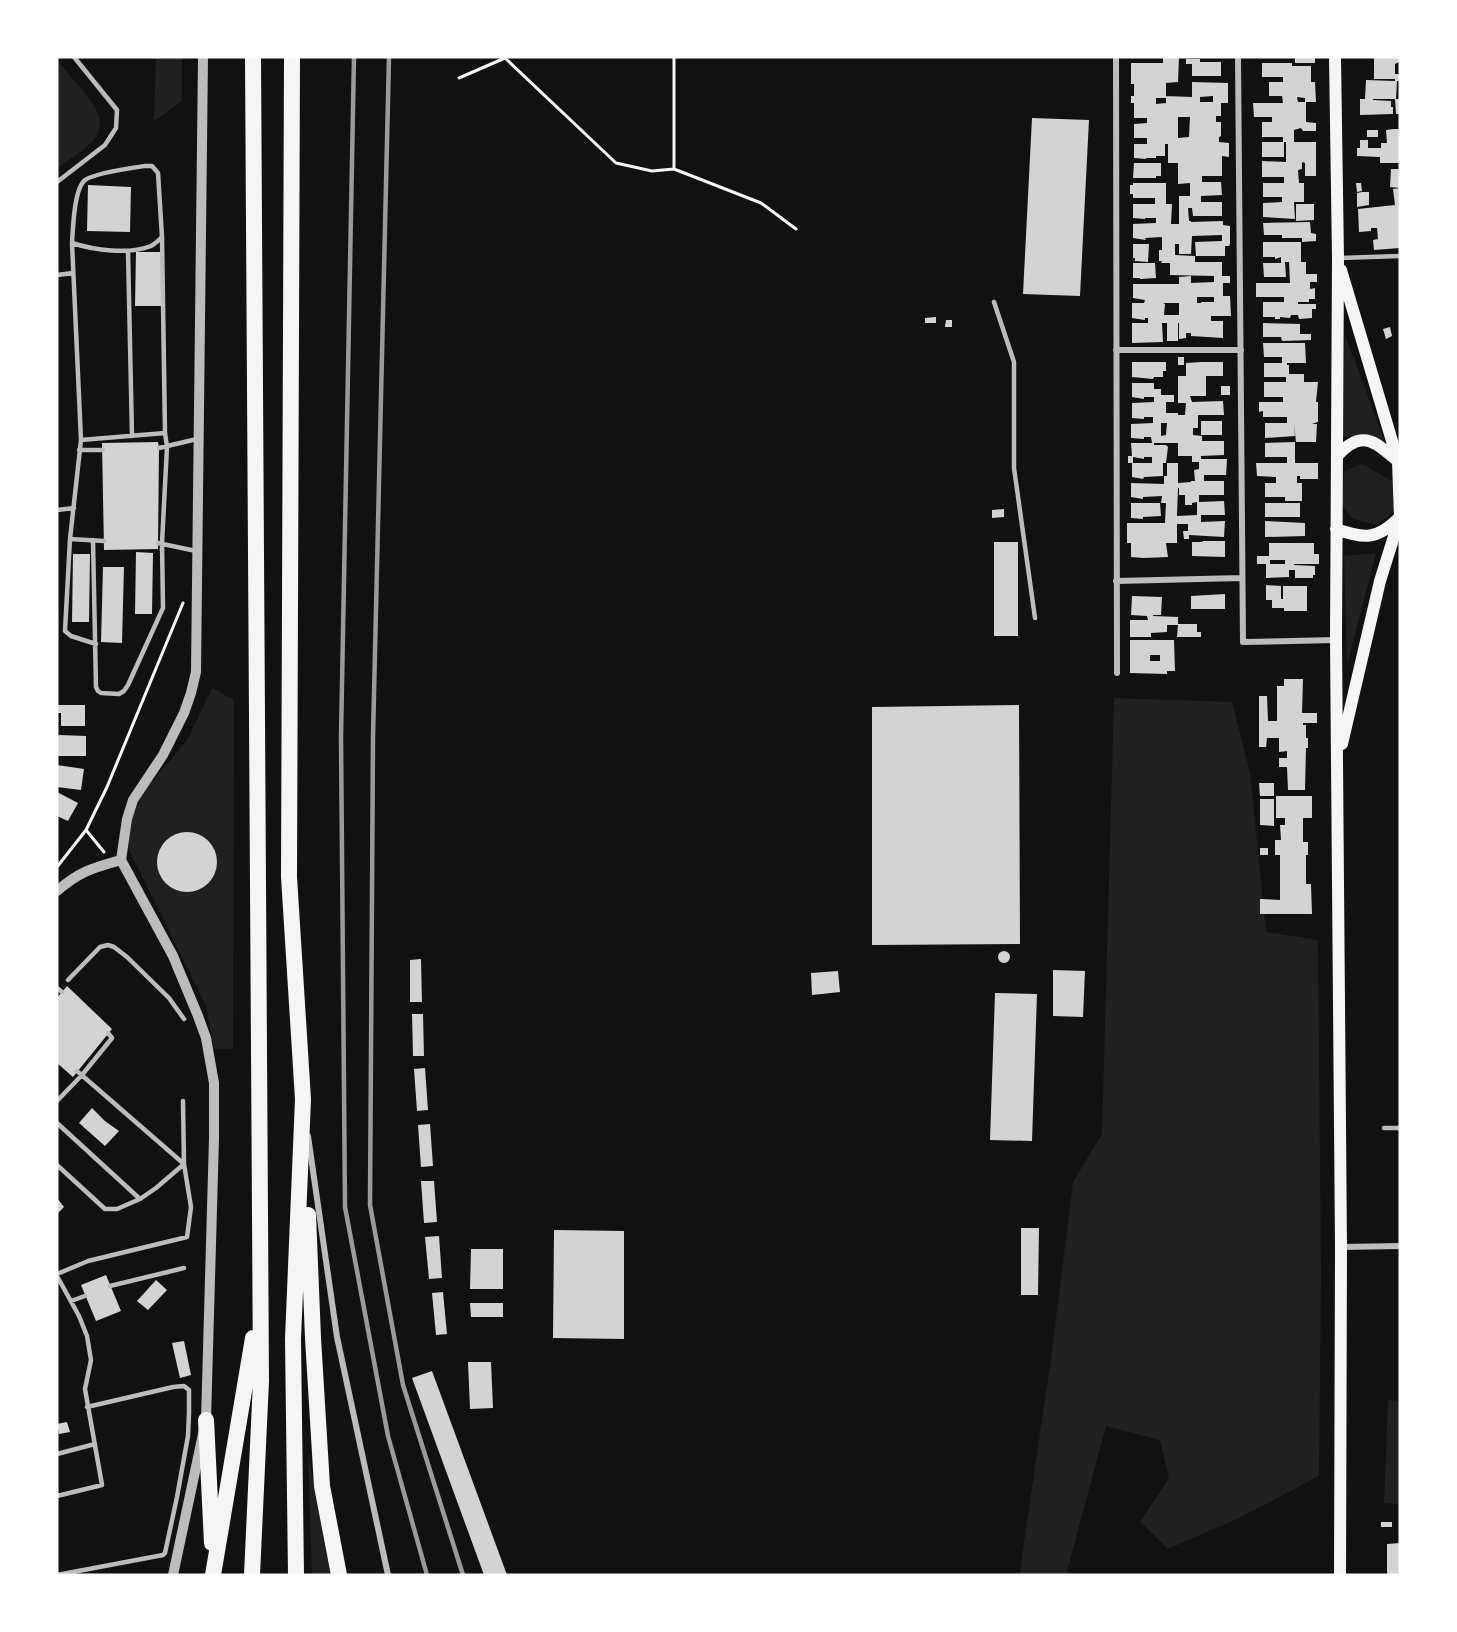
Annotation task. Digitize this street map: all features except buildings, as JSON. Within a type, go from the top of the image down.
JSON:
[{"type":"highway","points":[[252,1575],[261,1381],[253,57]]},
{"type":"highway","points":[[292,57],[290,877],[322,1486],[339,1575]]},
{"type":"highway","points":[[296,1575],[293,1339],[303,1099]]},
{"type":"highway","points":[[213,1575],[260,1299]]},
{"type":"highway","points":[[206,1420],[213,1575]]},
{"type":"main road","points":[[1335,57],[1338,258],[1336,640],[1341,1247],[1340,1575]]},
{"type":"main road","points":[[1338,258],[1399,461],[1400,517],[1380,581],[1338,762]]},
{"type":"main road","points":[[1337,456],[1346,446],[1358,441],[1367,441],[1376,443],[1399,461]]},
{"type":"main road","points":[[1336,529],[1360,536],[1376,535],[1389,528],[1400,517]]},
{"type":"street","points":[[173,1575],[206,1420],[214,1083],[206,1038],[173,956],[121,860],[127,819],[133,800],[163,755],[184,713],[196,672],[203,57]]},
{"type":"street","points":[[1116,57],[1117,673]]},
{"type":"street","points":[[1238,57],[1243,642],[1336,640]]},
{"type":"street","points":[[1116,350],[1241,350]]},
{"type":"street","points":[[1116,581],[1242,578]]},
{"type":"street","points":[[57,891],[87,869],[121,860]]},
{"type":"street","points":[[303,1099],[337,1337],[388,1575]]},
{"type":"street","points":[[1341,1247],[1400,1246]]},
{"type":"lane","points":[[57,182],[105,145],[116,128],[117,110],[74,57]]},
{"type":"lane","points":[[93,540],[96,644],[96,687],[101,693],[118,694],[128,685],[163,608],[160,543],[167,447],[162,237],[158,173],[152,165],[94,176],[85,180],[78,190],[72,243],[81,440],[70,539],[65,631],[71,636],[96,644]]},
{"type":"lane","points":[[72,243],[86,247],[128,251],[152,245],[162,237]]},
{"type":"lane","points":[[128,251],[132,436]]},
{"type":"lane","points":[[1338,258],[1400,256]]},
{"type":"lane","points":[[57,275],[73,273]]},
{"type":"lane","points":[[994,302],[1014,362],[1014,468],[1035,618]]},
{"type":"lane","points":[[81,440],[165,433]]},
{"type":"lane","points":[[159,448],[200,439]]},
{"type":"lane","points":[[79,450],[103,450]]},
{"type":"lane","points":[[57,510],[74,508]]},
{"type":"lane","points":[[70,539],[104,541]]},
{"type":"lane","points":[[160,543],[197,552]]},
{"type":"lane","points":[[68,980],[100,947],[108,945],[114,947],[169,999],[184,1019]]},
{"type":"lane","points":[[57,988],[62,992]]},
{"type":"lane","points":[[57,1101],[82,1075],[110,1036]]},
{"type":"lane","points":[[76,1071],[184,1164]]},
{"type":"lane","points":[[57,1496],[102,1485],[85,1389],[91,1360],[87,1336],[57,1275],[88,1261],[187,1237],[191,1207],[184,1164],[183,1101]]},
{"type":"lane","points":[[57,1123],[140,1199]]},
{"type":"lane","points":[[1384,1128],[1400,1128]]},
{"type":"lane","points":[[57,1165],[105,1209],[117,1209],[140,1199],[184,1164]]},
{"type":"lane","points":[[110,1286],[184,1268]]},
{"type":"lane","points":[[71,1301],[86,1296]]},
{"type":"lane","points":[[57,1575],[163,1555],[170,1534],[179,1487],[189,1425],[189,1389],[184,1386],[173,1387],[87,1407]]},
{"type":"lane","points":[[57,1454],[95,1444]]},
{"type":"path","points":[[674,57],[674,169]]},
{"type":"path","points":[[459,78],[505,58],[616,163],[652,171],[674,169],[761,203],[796,229]]},
{"type":"path","points":[[57,867],[86,830],[112,776],[180,612],[184,596]]},
{"type":"path","points":[[86,830],[106,855],[108,863]]},
{"type":"shaded area","points":[[149,57],[182,57],[182,101],[156,120],[152,119],[156,60]]},
{"type":"shaded area","points":[[57,60],[94,105],[99,127],[91,143],[57,169]]},
{"type":"shaded area","points":[[1345,335],[1385,442],[1372,436],[1341,437]]},
{"type":"shaded area","points":[[1362,464],[1396,483],[1394,511],[1377,525],[1353,519],[1342,505],[1344,471]]},
{"type":"shaded area","points":[[1376,553],[1347,665],[1344,556]]},
{"type":"shaded area","points":[[212,688],[234,700],[233,1049],[214,1049],[206,1006],[128,848],[132,818],[144,791],[188,739]]},
{"type":"shaded area","points":[[1114,698],[1232,702],[1250,772],[1266,932],[1318,940],[1321,1276],[1319,1476],[1239,1518],[1168,1549],[1140,1522],[1169,1478],[1160,1440],[1106,1426],[1066,1575],[1020,1575],[1051,1359],[1073,1182],[1102,1134]]},
{"type":"shaded area","points":[[1388,1400],[1400,1401],[1400,1504],[1384,1503]]},
{"type":"shaded area","points":[[308,1453],[330,1575],[312,1575]]},
{"type":"railway","points":[[354,57],[341,737],[345,1207],[388,1436],[427,1575]]},
{"type":"railway","points":[[389,57],[373,737],[370,1205],[403,1385],[463,1575]]}]
